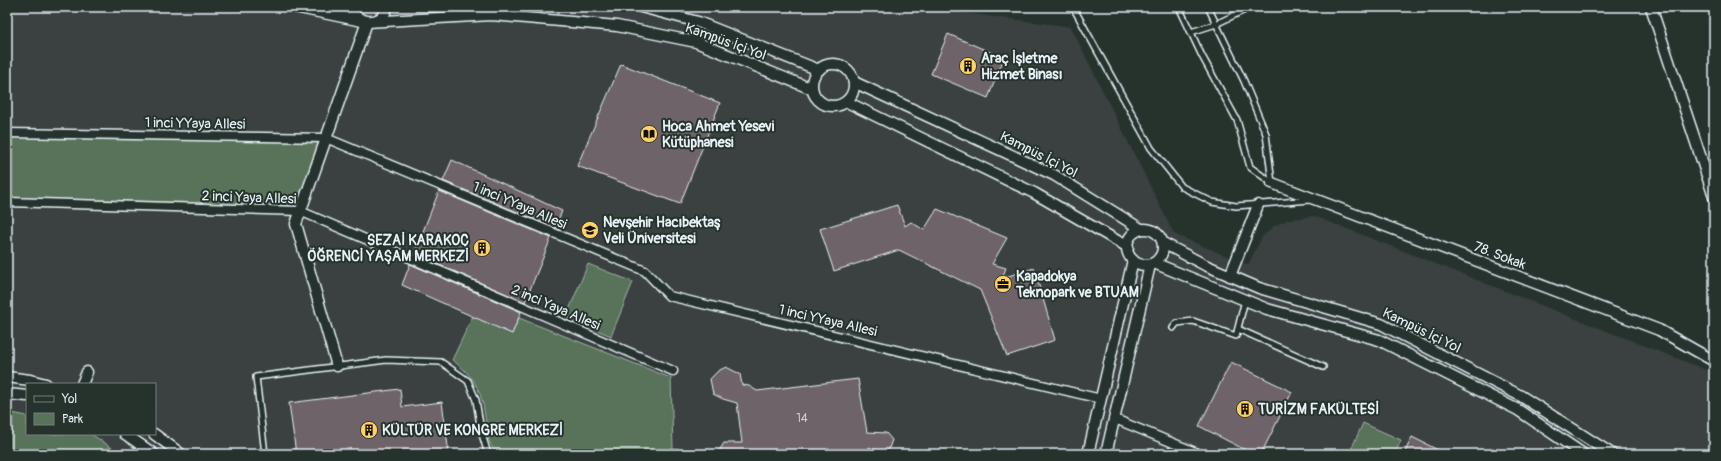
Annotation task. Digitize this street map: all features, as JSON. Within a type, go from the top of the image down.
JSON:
[{"type":"street","name":"Kampüs İçi Yol","points":[[294,7],[367,22],[491,15],[617,26],[696,42],[812,89]]},
{"type":"street","points":[[350,7],[356,17],[367,22],[379,19],[384,15],[387,7]]},
{"type":"street","name":"Kampüs İçi Yol","points":[[641,7],[698,22],[819,70]]},
{"type":"street","points":[[1651,7],[1714,197]]},
{"type":"street","points":[[337,366],[296,224],[367,22]]},
{"type":"street","points":[[840,65],[847,69],[852,75],[854,82],[854,89],[847,102],[840,105],[826,105],[820,102],[812,89],[815,76],[819,70],[825,66],[840,65]]},
{"type":"street","name":"Kampüs İçi Yol","points":[[854,82],[1054,175],[1141,229]]},
{"type":"street","points":[[847,102],[1034,193],[1128,247]]},
{"type":"street","name":"1 inci YYaya Allesi","points":[[7,133],[326,138],[645,271],[669,296],[1101,399]]},
{"type":"street","name":"78. Sokak","points":[[1272,183],[1659,330],[1714,361]]},
{"type":"street","name":"2 inci Yaya Allesi","points":[[7,202],[300,212],[674,371]]},
{"type":"street","points":[[1230,276],[1258,205]]},
{"type":"street","points":[[1141,229],[1148,229],[1155,232],[1163,243],[1161,257],[1152,264],[1142,265],[1133,260],[1128,251],[1130,238],[1135,232],[1141,229]]},
{"type":"street","name":"Kampüs İçi Yol","points":[[1163,243],[1205,265],[1259,288],[1381,324],[1522,396],[1612,454]]},
{"type":"street","points":[[1088,454],[1133,260]]},
{"type":"street","name":"Kampüs İçi Yol","points":[[1152,264],[1267,309],[1379,340],[1518,410],[1583,454]]},
{"type":"street","points":[[1106,454],[1152,264]]},
{"type":"street","points":[[82,383],[87,372]]},
{"type":"street","points":[[7,377],[42,383]]},
{"type":"street","points":[[7,394],[26,396]]},
{"type":"street","points":[[1115,418],[1200,454]]},
{"type":"street","points":[[126,435],[154,454]]},
{"type":"street","points":[[155,435],[181,454]]},
{"type":"lane","points":[[1073,7],[1151,148],[1182,187],[1212,202],[1236,206],[1313,199]]},
{"type":"lane","points":[[1179,7],[1236,120],[1250,167],[1272,183]]},
{"type":"lane","points":[[1208,7],[1244,82],[1266,134],[1272,183]]},
{"type":"lane","points":[[1191,32],[1216,24],[1251,7]]},
{"type":"lane","points":[[1173,328],[1177,323],[1193,321],[1236,336],[1245,300]]},
{"type":"lane","points":[[1238,328],[1323,367]]},
{"type":"lane","points":[[265,454],[256,376],[386,360],[441,362],[468,381],[476,400],[481,431],[488,454]]},
{"type":"lane","points":[[662,454],[676,452]]},
{"type":"shaded area","name":"Nevşehir Hacıbektaş Veli Üniversitesi","points":[[7,7],[920,7],[1071,27],[1174,234],[1248,265],[1262,237],[1274,226],[1287,220],[1314,216],[1714,373],[1714,454],[7,454]]},
{"type":"green space","points":[[7,133],[326,138],[300,211],[7,202]]},
{"type":"green space","points":[[588,264],[633,282],[611,336],[566,317]]},
{"type":"green space","points":[[473,316],[512,334],[519,318],[671,378],[673,449],[625,454],[497,454],[491,445],[488,436],[484,407],[479,391],[466,371],[452,360]]},
{"type":"green space","points":[[7,412],[26,416],[26,435],[92,435],[115,450],[115,454],[7,454]]},
{"type":"green space","points":[[1363,423],[1401,440],[1395,454],[1349,454]]},
{"type":"building","name":"Araç İşletme Hizmet Binası","points":[[948,34],[1004,58],[988,98],[931,74]]},
{"type":"building","name":"Hoca Ahmet Yesevi Kütüphanesi","points":[[621,64],[720,103],[680,204],[577,166]]},
{"type":"building","points":[[452,160],[562,211],[555,228],[443,181]]},
{"type":"building","points":[[439,191],[551,238],[525,302],[414,254]]},
{"type":"building","name":"Kapadokya Teknopark ve BTUAM","points":[[897,205],[905,226],[911,222],[924,230],[937,209],[1007,238],[992,264],[1006,268],[1002,278],[1034,268],[1055,340],[1007,356],[980,290],[899,250],[834,271],[820,229]]},
{"type":"building","points":[[410,264],[521,312],[512,334],[402,285]]},
{"type":"building","name":"TURİZM FAKÜLTESİ","points":[[1231,362],[1292,392],[1261,454],[1253,454],[1199,426]]},
{"type":"building","points":[[726,367],[740,374],[742,385],[749,386],[757,391],[858,379],[867,432],[886,433],[892,440],[888,451],[881,453],[869,447],[870,454],[717,454],[724,443],[742,443],[737,403],[713,394],[710,379],[718,371]]},
{"type":"building","name":"KÜLTÜR VE KONGRE MERKEZİ","points":[[400,389],[402,407],[442,402],[449,454],[296,454],[289,403]]},
{"type":"building","points":[[1412,437],[1446,454],[1404,454]]},
{"type":"place","name":"Araç İşletme Hizmet Binası","points":[[968,66]]},
{"type":"place","name":"Hoca Ahmet Yesevi Kütüphanesi","points":[[649,134]]},
{"type":"place","name":"Nevşehir Hacıbektaş Veli Üniversitesi","points":[[590,230]]},
{"type":"place","name":"SEZAİ KARAKOÇ ÖĞRENCİ YAŞAM MERKEZİ","points":[[482,248]]},
{"type":"place","name":"Kapadokya Teknopark ve BTUAM","points":[[1003,284]]},
{"type":"place","name":"TURİZM FAKÜLTESİ","points":[[1245,409]]},
{"type":"place","name":"KÜLTÜR VE KONGRE MERKEZİ","points":[[369,430]]}]
